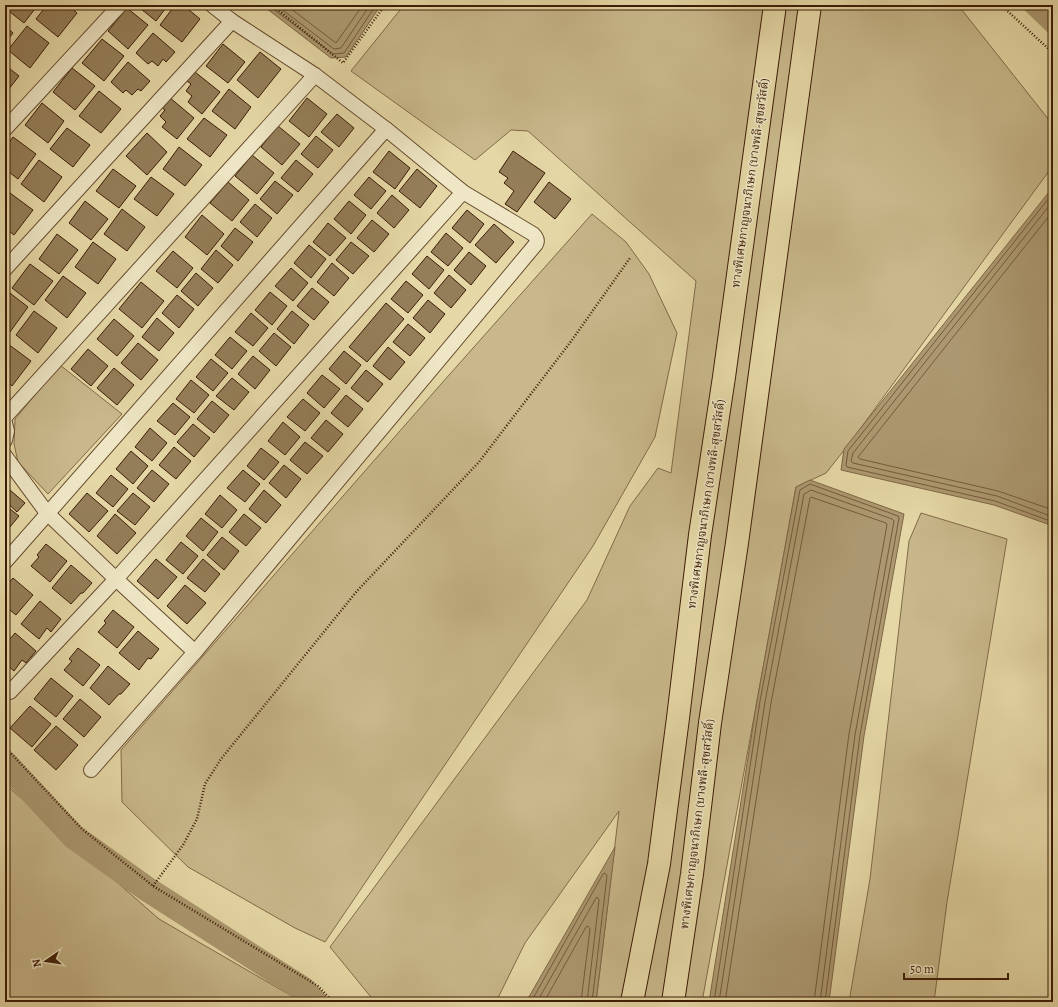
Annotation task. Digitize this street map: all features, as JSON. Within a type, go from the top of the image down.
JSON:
[{"type":"highway","name":"ทางพิเศษกาญจนาภิเษก (บางพลี-สุขสวัสดิ์)","points":[[632,1002],[659,864],[700,535],[724,377],[774,5]]},
{"type":"highway","name":"ทางพิเศษกาญจนาภิเษก (บางพลี-สุขสวัสดิ์)","points":[[673,1002],[692,874],[710,723],[737,543],[810,5]]},
{"type":"street","points":[[5,129],[120,5]]},
{"type":"street","points":[[91,770],[195,652],[536,244],[537,239],[533,234],[463,192],[386,129],[315,75],[232,21],[212,5]]},
{"type":"street","points":[[5,269],[232,21]]},
{"type":"street","points":[[5,417],[315,75]]},
{"type":"street","points":[[5,562],[386,129]]},
{"type":"street","points":[[10,692],[116,579],[463,192]]},
{"type":"street","points":[[5,423],[7,431],[5,440]]},
{"type":"street","points":[[5,456],[47,513],[195,652]]},
{"type":"path","points":[[272,5],[343,63],[385,5]]},
{"type":"path","points":[[1001,5],[1053,53]]},
{"type":"path","points":[[153,886],[183,845],[197,819],[205,784],[221,760],[357,591],[479,462],[572,340],[630,258]]},
{"type":"path","points":[[5,747],[82,829],[153,886],[318,986],[333,1002]]},
{"type":"shaded area","points":[[404,5],[958,5],[1053,125],[1053,156],[1049,171],[849,444],[826,473],[796,487],[702,1002],[596,1002],[619,811],[525,943],[496,1002],[375,1002],[330,947],[587,600],[630,506],[658,468],[671,473],[696,281],[528,131],[511,130],[475,160],[351,71]]},
{"type":"shaded area","points":[[592,214],[626,242],[649,274],[677,333],[655,437],[593,546],[325,942],[295,928],[188,867],[122,802],[121,750]]},
{"type":"shaded area","points":[[60,365],[122,414],[48,494],[18,462],[14,444],[15,419]]},
{"type":"shaded area","points":[[921,513],[1007,539],[947,902],[934,1002],[849,1002],[870,879],[909,541]]},
{"type":"shaded area","points":[[5,784],[159,919],[302,1002],[5,1002]]},
{"type":"water","points":[[262,5],[381,5],[346,57],[331,58]]},
{"type":"water","points":[[1053,187],[1053,526],[994,505],[841,470],[844,449]]},
{"type":"water","points":[[810,480],[904,514],[864,736],[829,1002],[709,1002],[757,701],[796,487]]},
{"type":"water","points":[[615,847],[596,1002],[526,1002]]},
{"type":"building","points":[[5,5],[38,5],[24,23],[5,8]]},
{"type":"building","points":[[47,5],[68,5],[77,13],[58,37],[36,19]]},
{"type":"building","points":[[136,5],[168,5],[156,21]]},
{"type":"building","points":[[175,5],[183,5],[200,19],[182,42],[160,25]]},
{"type":"building","points":[[127,8],[148,25],[128,49],[108,31]]},
{"type":"building","points":[[5,26],[13,33],[5,43]]},
{"type":"building","points":[[27,26],[49,43],[30,68],[8,50]]},
{"type":"building","points":[[153,33],[175,52],[166,62],[163,59],[158,66],[152,61],[148,64],[136,53]]},
{"type":"building","points":[[102,39],[124,56],[104,81],[82,63]]},
{"type":"building","points":[[223,44],[245,62],[228,83],[206,66]]},
{"type":"building","points":[[260,52],[281,69],[258,98],[237,80]]},
{"type":"building","points":[[128,62],[150,81],[141,91],[138,89],[132,95],[126,90],[123,93],[111,82]]},
{"type":"building","points":[[5,65],[19,76],[5,94]]},
{"type":"building","points":[[72,68],[95,86],[75,110],[53,92]]},
{"type":"building","points":[[195,72],[220,92],[202,114],[188,102],[192,96],[186,91],[191,84],[187,81]]},
{"type":"building","points":[[229,89],[251,107],[235,129],[212,111]]},
{"type":"building","points":[[99,91],[121,109],[101,133],[79,116]]},
{"type":"building","points":[[169,97],[194,118],[177,139],[162,127],[166,122],[160,116],[165,110],[161,107]]},
{"type":"building","points":[[307,98],[327,114],[309,137],[289,121]]},
{"type":"building","points":[[42,103],[64,121],[48,143],[25,125]]},
{"type":"building","points":[[337,114],[354,128],[339,147],[321,132]]},
{"type":"building","points":[[204,118],[227,135],[210,157],[187,139]]},
{"type":"building","points":[[278,126],[300,144],[282,165],[261,147]]},
{"type":"building","points":[[67,128],[90,145],[73,167],[50,149]]},
{"type":"building","points":[[147,133],[167,152],[147,175],[126,156]]},
{"type":"building","points":[[316,136],[333,150],[318,168],[301,154]]},
{"type":"building","points":[[13,137],[36,154],[18,179],[5,169],[5,148]]},
{"type":"building","points":[[179,147],[202,165],[185,186],[163,169]]},
{"type":"building","points":[[389,151],[410,168],[395,189],[373,172]]},
{"type":"building","points":[[513,151],[545,173],[517,212],[505,204],[514,191],[504,183],[508,178],[499,172]]},
{"type":"building","points":[[252,155],[274,173],[257,194],[235,176]]},
{"type":"building","points":[[39,160],[62,177],[44,202],[21,184]]},
{"type":"building","points":[[296,160],[313,174],[298,192],[281,178]]},
{"type":"building","points":[[113,169],[136,186],[119,208],[96,191]]},
{"type":"building","points":[[417,169],[437,186],[420,208],[399,191]]},
{"type":"building","points":[[151,177],[174,194],[157,216],[134,199]]},
{"type":"building","points":[[369,177],[386,191],[371,209],[354,195]]},
{"type":"building","points":[[275,181],[293,195],[277,214],[260,199]]},
{"type":"building","points":[[228,182],[249,200],[232,221],[210,203]]},
{"type":"building","points":[[549,182],[571,199],[555,219],[534,202]]},
{"type":"building","points":[[10,193],[33,210],[14,235],[5,228],[5,200]]},
{"type":"building","points":[[392,195],[409,210],[394,228],[377,213]]},
{"type":"building","points":[[85,201],[108,219],[91,240],[69,223]]},
{"type":"building","points":[[349,201],[366,215],[351,234],[334,219]]},
{"type":"building","points":[[255,204],[272,218],[257,237],[240,222]]},
{"type":"building","points":[[122,209],[145,227],[127,251],[104,234]]},
{"type":"building","points":[[467,210],[484,224],[470,243],[452,228]]},
{"type":"building","points":[[202,215],[224,234],[207,255],[185,237]]},
{"type":"building","points":[[372,220],[389,234],[374,252],[357,238]]},
{"type":"building","points":[[328,223],[346,238],[330,256],[313,242]]},
{"type":"building","points":[[494,224],[514,242],[496,263],[475,245]]},
{"type":"building","points":[[235,228],[253,242],[238,261],[221,246]]},
{"type":"building","points":[[446,233],[463,248],[448,266],[431,252]]},
{"type":"building","points":[[57,234],[78,250],[59,274],[39,259]]},
{"type":"building","points":[[93,242],[116,259],[98,284],[75,267]]},
{"type":"building","points":[[351,242],[369,256],[353,274],[336,260]]},
{"type":"building","points":[[309,245],[326,259],[311,278],[294,263]]},
{"type":"building","points":[[216,250],[233,265],[218,283],[201,269]]},
{"type":"building","points":[[173,251],[193,268],[177,288],[156,271]]},
{"type":"building","points":[[469,252],[486,266],[471,285],[454,270]]},
{"type":"building","points":[[427,256],[444,270],[429,289],[412,274]]},
{"type":"building","points":[[332,263],[349,278],[334,296],[317,282]]},
{"type":"building","points":[[30,264],[53,281],[34,305],[12,288]]},
{"type":"building","points":[[291,268],[308,283],[293,301],[275,286]]},
{"type":"building","points":[[196,273],[213,288],[198,306],[181,291]]},
{"type":"building","points":[[449,275],[466,290],[451,308],[434,293]]},
{"type":"building","points":[[63,276],[86,293],[67,318],[45,300]]},
{"type":"building","points":[[406,281],[423,295],[408,313],[391,299]]},
{"type":"building","points":[[141,282],[164,301],[142,328],[119,309]]},
{"type":"building","points":[[312,288],[329,302],[314,320],[297,306]]},
{"type":"building","points":[[6,290],[28,307],[10,332],[5,328]]},
{"type":"building","points":[[270,292],[287,306],[272,325],[255,310]]},
{"type":"building","points":[[177,295],[194,309],[179,328],[162,313]]},
{"type":"building","points":[[428,300],[445,314],[430,333],[413,318]]},
{"type":"building","points":[[386,303],[404,319],[367,362],[349,347]]},
{"type":"building","points":[[34,311],[57,328],[38,353],[16,335]]},
{"type":"building","points":[[292,311],[309,325],[294,344],[277,329]]},
{"type":"building","points":[[251,313],[268,328],[253,346],[235,332]]},
{"type":"building","points":[[157,318],[174,333],[159,351],[142,337]]},
{"type":"building","points":[[114,319],[134,336],[117,356],[97,339]]},
{"type":"building","points":[[408,324],[425,338],[410,356],[393,342]]},
{"type":"building","points":[[274,333],[291,347],[276,366],[259,351]]},
{"type":"building","points":[[230,337],[247,351],[232,369],[215,355]]},
{"type":"building","points":[[138,343],[158,360],[141,380],[121,363]]},
{"type":"building","points":[[8,344],[31,361],[12,386],[5,380],[5,348]]},
{"type":"building","points":[[388,347],[405,362],[390,380],[373,366]]},
{"type":"building","points":[[88,349],[108,366],[91,386],[71,369]]},
{"type":"building","points":[[344,351],[361,365],[346,384],[329,369]]},
{"type":"building","points":[[253,356],[270,370],[255,389],[238,374]]},
{"type":"building","points":[[211,359],[228,373],[213,391],[196,377]]},
{"type":"building","points":[[114,368],[134,385],[117,405],[97,388]]},
{"type":"building","points":[[366,370],[383,384],[368,402],[351,388]]},
{"type":"building","points":[[322,375],[340,389],[324,408],[307,393]]},
{"type":"building","points":[[232,378],[249,392],[234,410],[216,396]]},
{"type":"building","points":[[191,380],[209,395],[194,413],[176,399]]},
{"type":"building","points":[[346,395],[363,409],[348,427],[331,413]]},
{"type":"building","points":[[303,399],[320,413],[305,431],[287,417]]},
{"type":"building","points":[[212,401],[229,415],[214,433],[197,419]]},
{"type":"building","points":[[173,403],[190,417],[175,435],[157,421]]},
{"type":"building","points":[[326,420],[343,434],[328,452],[311,438]]},
{"type":"building","points":[[283,422],[300,437],[285,455],[268,441]]},
{"type":"building","points":[[193,424],[210,438],[194,457],[177,442]]},
{"type":"building","points":[[150,428],[167,443],[152,461],[135,447]]},
{"type":"building","points":[[305,442],[323,456],[307,474],[290,460]]},
{"type":"building","points":[[174,447],[191,461],[176,479],[159,465]]},
{"type":"building","points":[[261,448],[279,462],[264,480],[247,466]]},
{"type":"building","points":[[131,451],[148,466],[133,484],[116,469]]},
{"type":"building","points":[[284,465],[301,479],[286,498],[269,483]]},
{"type":"building","points":[[152,470],[169,484],[154,502],[137,488]]},
{"type":"building","points":[[243,470],[260,484],[245,502],[227,488]]},
{"type":"building","points":[[111,475],[128,489],[113,507],[96,493]]},
{"type":"building","points":[[10,490],[25,503],[17,512],[5,501],[5,495]]},
{"type":"building","points":[[264,490],[281,505],[266,523],[249,509]]},
{"type":"building","points":[[87,493],[108,511],[89,532],[69,514]]},
{"type":"building","points":[[133,493],[150,507],[135,525],[117,511]]},
{"type":"building","points":[[220,495],[237,510],[222,528],[205,514]]},
{"type":"building","points":[[5,505],[19,516],[5,533]]},
{"type":"building","points":[[115,514],[136,533],[117,554],[97,536]]},
{"type":"building","points":[[244,514],[261,528],[246,546],[229,532]]},
{"type":"building","points":[[201,518],[218,532],[203,551],[186,536]]},
{"type":"building","points":[[222,537],[239,551],[224,570],[207,555]]},
{"type":"building","points":[[181,542],[198,556],[183,574],[166,560]]},
{"type":"building","points":[[46,544],[67,561],[50,582],[31,566],[39,557],[37,555]]},
{"type":"building","points":[[156,559],[177,577],[158,599],[137,581]]},
{"type":"building","points":[[203,559],[220,574],[205,592],[187,578]]},
{"type":"building","points":[[71,565],[92,583],[71,604],[52,588]]},
{"type":"building","points":[[13,578],[33,595],[16,615],[5,606],[5,587]]},
{"type":"building","points":[[185,585],[206,603],[187,624],[167,606]]},
{"type":"building","points":[[40,601],[61,619],[51,632],[47,628],[39,639],[21,624]]},
{"type":"building","points":[[113,610],[134,627],[117,648],[98,632],[106,623],[104,621]]},
{"type":"building","points":[[138,631],[159,649],[151,659],[148,658],[139,670],[119,653]]},
{"type":"building","points":[[15,633],[36,651],[26,663],[22,660],[14,671],[5,663],[5,645]]},
{"type":"building","points":[[78,648],[100,665],[83,686],[64,670],[72,661],[69,659]]},
{"type":"building","points":[[108,666],[130,684],[109,705],[90,688]]},
{"type":"building","points":[[51,678],[73,696],[56,717],[34,699]]},
{"type":"building","points":[[80,699],[101,717],[84,737],[63,719]]},
{"type":"building","points":[[30,706],[51,724],[32,747],[10,728]]},
{"type":"building","points":[[56,726],[78,745],[56,770],[34,750]]},
{"type":"waterway","points":[[1030,5],[1053,27]]},
{"type":"waterway","points":[[5,763],[74,837],[147,889],[303,989],[315,1002]]}]
